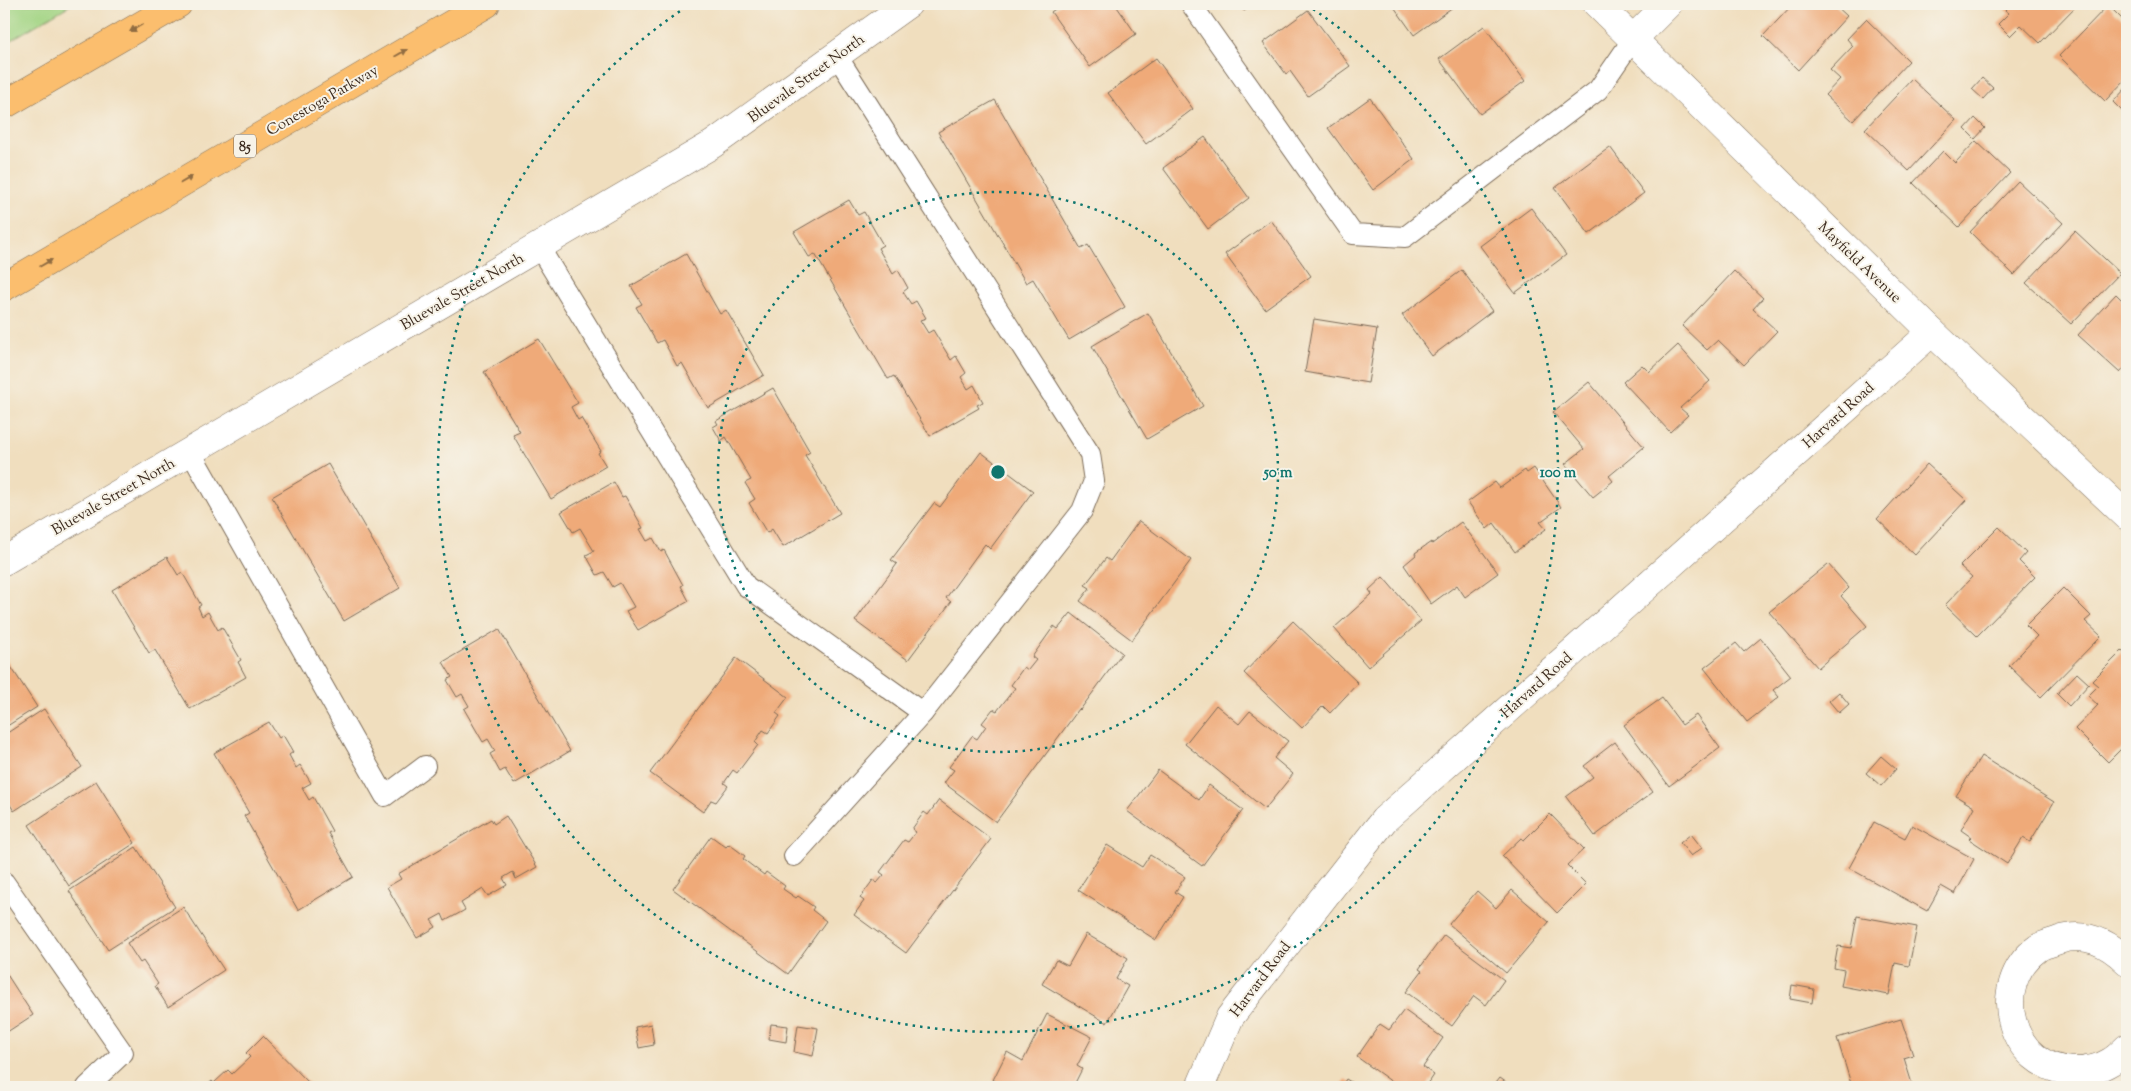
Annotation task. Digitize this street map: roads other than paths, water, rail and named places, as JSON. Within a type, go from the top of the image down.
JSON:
[{"type":"highway","points":[[4,105],[178,4]]},
{"type":"highway","name":"Conestoga Parkway","points":[[4,288],[486,4]]},
{"type":"street","name":"Bluevale Street North","points":[[4,561],[713,144],[908,4]]},
{"type":"street","name":"Mayfield Avenue","points":[[1597,4],[1932,332],[2127,516]]},
{"type":"street","points":[[1633,39],[1668,4]]},
{"type":"street","name":"Harvard Road","points":[[1200,1087],[1230,1017],[1384,820],[1932,332]]},
{"type":"street","points":[[2127,961],[2113,947],[2092,938],[2068,937],[2039,948],[2022,963],[2014,978],[2008,1001],[2015,1033],[2029,1052],[2040,1061],[2062,1070],[2087,1071],[2109,1063],[2127,1048]]},
{"type":"lane","points":[[1192,4],[1353,234],[1405,237],[1598,90],[1633,39]]},
{"type":"lane","points":[[794,856],[923,713],[1082,511],[1094,482],[1090,454],[836,56]]},
{"type":"lane","points":[[539,246],[746,586],[923,713]]},
{"type":"lane","points":[[190,451],[385,796],[425,766]]},
{"type":"lane","points":[[4,882],[123,1053],[87,1087]]}]
